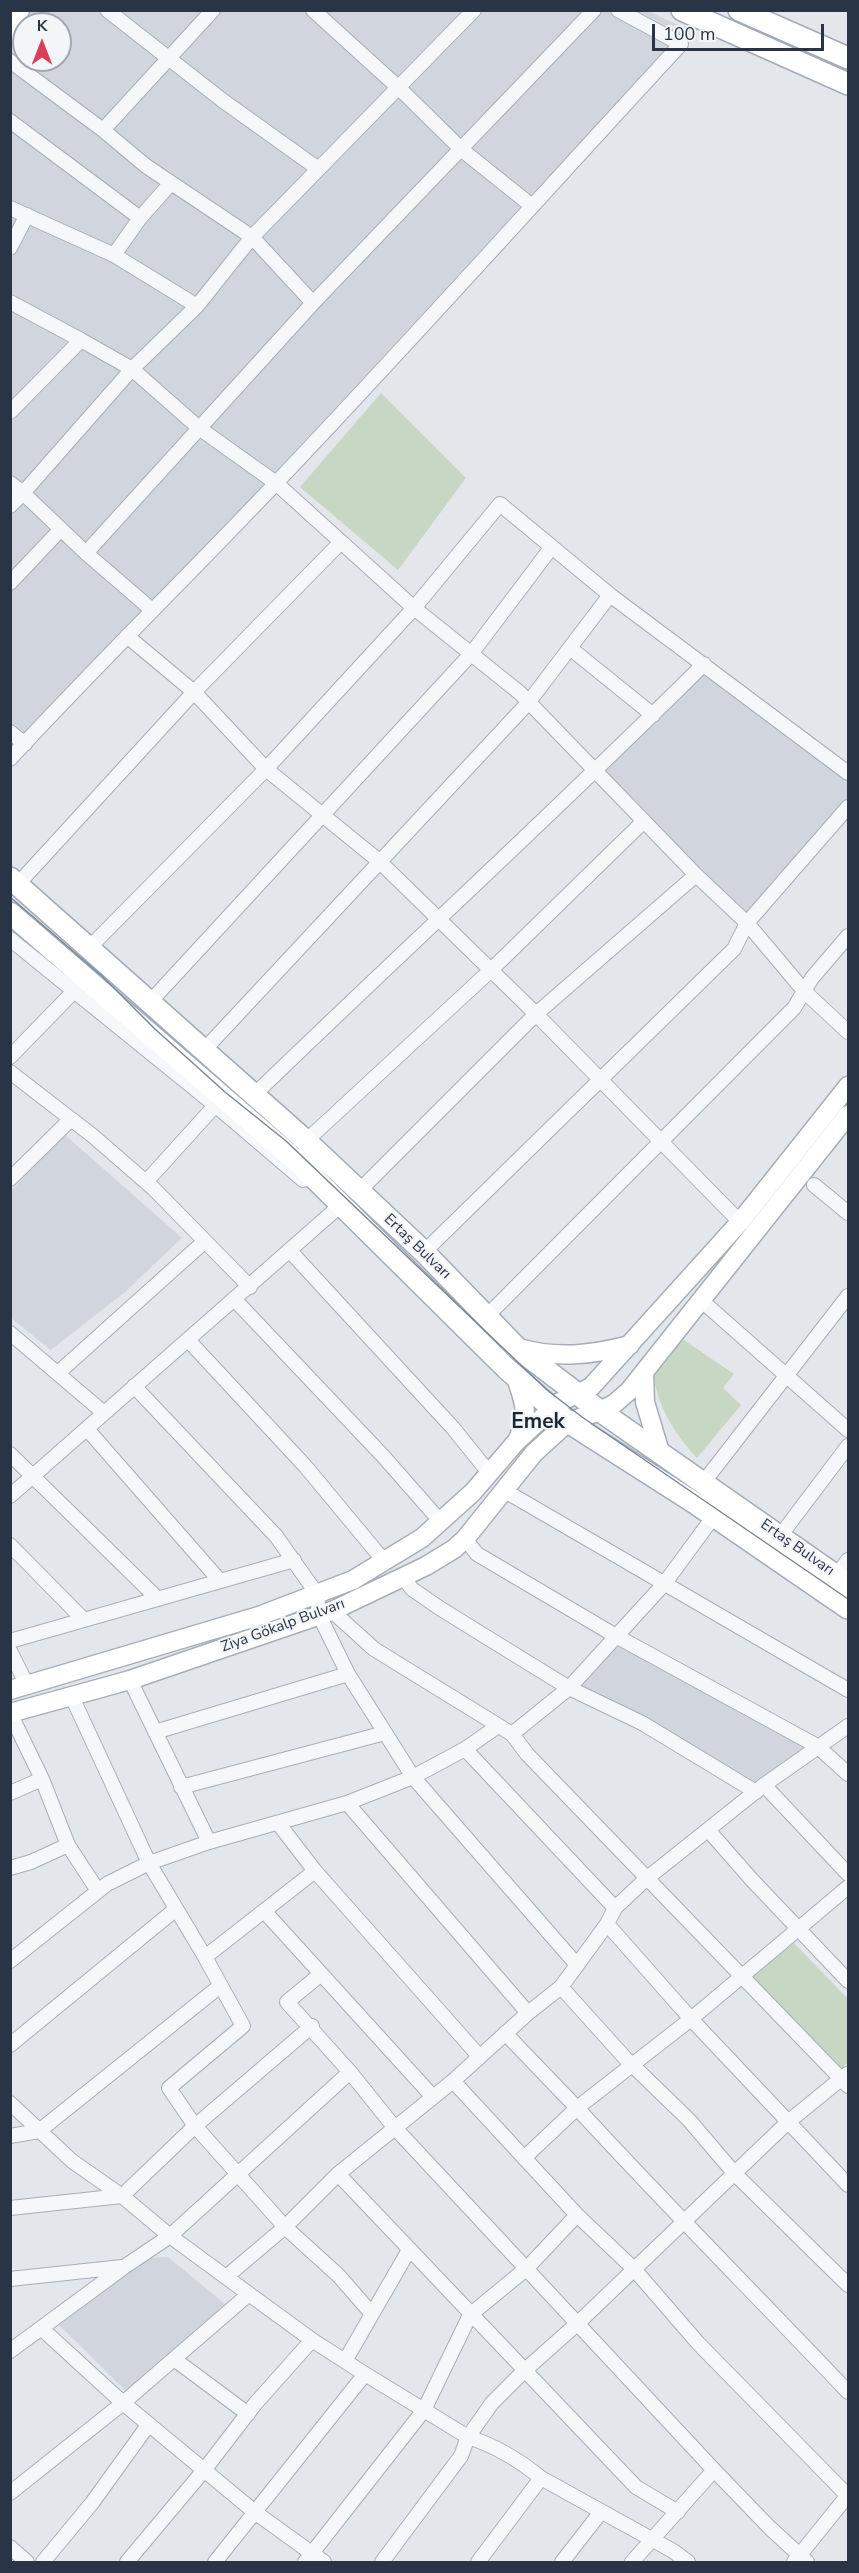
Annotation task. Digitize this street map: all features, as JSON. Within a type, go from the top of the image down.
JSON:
[{"type":"main road","points":[[10,32],[20,10]]},
{"type":"main road","points":[[682,10],[849,84]]},
{"type":"main road","points":[[739,10],[849,58]]},
{"type":"main road","name":"Ertaş Bulvarı","points":[[14,881],[306,1141],[346,1201],[515,1375],[560,1415],[849,1608]]},
{"type":"main road","name":"Ertaş Bulvarı","points":[[10,913],[80,985],[219,1101],[346,1201],[424,1252],[518,1348],[600,1411],[780,1536],[845,1573]]},
{"type":"main road","points":[[849,1086],[740,1222],[630,1345],[591,1387],[558,1403],[560,1415],[600,1411],[614,1404],[629,1391],[849,1115]]},
{"type":"main road","points":[[518,1348],[563,1356],[595,1354],[630,1345]]},
{"type":"main road","points":[[644,1372],[645,1402],[660,1452]]},
{"type":"main road","points":[[515,1375],[524,1400],[526,1421],[516,1442]]},
{"type":"main road","name":"Ziya Gökalp Bulvarı","points":[[19,1688],[259,1616],[353,1580],[422,1538],[490,1474],[516,1442],[560,1415]]},
{"type":"main road","name":"Ziya Gökalp Bulvarı","points":[[10,1713],[130,1680],[326,1613],[426,1566],[454,1549],[465,1539],[505,1491],[560,1415]]},
{"type":"main road","points":[[534,1453],[570,1438],[598,1440]]},
{"type":"street","points":[[107,10],[222,100],[317,168]]},
{"type":"street","points":[[103,130],[171,59],[213,10]]},
{"type":"street","points":[[313,10],[400,88],[462,150],[532,206]]},
{"type":"street","points":[[10,506],[132,369],[197,306],[252,237],[474,10]]},
{"type":"street","points":[[86,553],[313,303],[594,10]]},
{"type":"street","points":[[10,759],[276,483],[681,44],[618,10]]},
{"type":"street","points":[[10,61],[103,130],[146,166],[252,237],[313,303]]},
{"type":"street","points":[[10,122],[140,218]]},
{"type":"street","points":[[114,255],[140,218],[171,183]]},
{"type":"street","points":[[10,208],[114,255],[197,306]]},
{"type":"street","points":[[10,248],[27,215]]},
{"type":"street","points":[[10,302],[132,369],[199,428],[276,483],[414,608],[520,693],[696,875],[747,923],[805,992],[849,1032]]},
{"type":"street","points":[[10,412],[81,340]]},
{"type":"street","points":[[10,483],[152,610]]},
{"type":"street","points":[[90,947],[266,769],[414,608],[500,504],[609,595],[849,773]]},
{"type":"street","points":[[10,584],[61,529]]},
{"type":"street","points":[[14,881],[340,543]]},
{"type":"street","points":[[150,1002],[471,654],[551,548]]},
{"type":"street","points":[[205,1049],[528,703],[609,595]]},
{"type":"street","points":[[127,636],[194,692],[266,769],[379,861],[536,1014],[740,1222]]},
{"type":"street","points":[[570,648],[653,715]]},
{"type":"street","points":[[255,1094],[438,918],[596,771],[705,664]]},
{"type":"street","points":[[10,732],[25,744]]},
{"type":"street","points":[[424,1252],[734,949],[747,923],[849,807]]},
{"type":"street","points":[[306,1141],[491,970],[644,821]]},
{"type":"street","points":[[10,1496],[346,1201],[536,1014],[696,875]]},
{"type":"street","points":[[486,1317],[794,1008],[812,978],[849,936]]},
{"type":"street","points":[[10,939],[80,985],[10,1057]]},
{"type":"street","points":[[10,1072],[71,1119],[146,1182],[250,1287]]},
{"type":"street","points":[[146,1182],[219,1101]]},
{"type":"street","points":[[10,1179],[71,1119]]},
{"type":"street","points":[[814,1185],[849,1213]]},
{"type":"street","points":[[58,1373],[205,1241]]},
{"type":"street","points":[[290,1251],[453,1428],[490,1474]]},
{"type":"street","points":[[704,1483],[784,1376],[849,1296]]},
{"type":"street","points":[[235,1300],[384,1456],[441,1522]]},
{"type":"street","points":[[702,1301],[784,1376],[849,1430]]},
{"type":"street","points":[[10,1333],[104,1413]]},
{"type":"street","points":[[189,1341],[306,1467],[384,1561]]},
{"type":"street","points":[[135,1386],[268,1528],[294,1560],[317,1594],[348,1674],[413,1777],[577,1965]]},
{"type":"street","points":[[87,1429],[220,1581]]},
{"type":"street","points":[[780,1536],[849,1446]]},
{"type":"street","points":[[10,1454],[157,1598]]},
{"type":"street","points":[[505,1491],[849,1690]]},
{"type":"street","points":[[512,1734],[569,1688],[663,1584],[714,1516]]},
{"type":"street","points":[[465,1539],[477,1554],[616,1636],[817,1746],[849,1774]]},
{"type":"street","points":[[10,1545],[83,1618]]},
{"type":"street","points":[[10,1641],[83,1618],[294,1560]]},
{"type":"street","points":[[403,1577],[412,1589],[441,1609],[569,1688],[642,1724],[760,1789],[849,1874]]},
{"type":"street","points":[[326,1613],[374,1649],[512,1734],[527,1754],[646,1879],[846,2079],[788,2122],[492,2403],[468,2437],[461,2456],[382,2562]]},
{"type":"street","points":[[10,1651],[19,1688]]},
{"type":"street","points":[[155,1732],[348,1674]]},
{"type":"street","points":[[130,1680],[209,1842]]},
{"type":"street","points":[[72,1697],[149,1863],[205,1956],[243,2026],[169,2088],[195,2126],[285,2227],[339,2276],[372,2314]]},
{"type":"street","points":[[10,1713],[42,1779],[68,1845],[98,1891]]},
{"type":"street","points":[[10,1961],[107,1884],[149,1863],[209,1842],[347,1803],[413,1777],[465,1749],[498,1726]]},
{"type":"street","points":[[226,2277],[285,2227],[338,2174],[453,2081],[528,2013],[561,1988],[607,1924],[615,1908],[646,1879],[817,1746],[849,1726]]},
{"type":"street","points":[[181,1787],[385,1733]]},
{"type":"street","points":[[465,1749],[615,1908]]},
{"type":"street","points":[[10,1793],[42,1779]]},
{"type":"street","points":[[347,1803],[528,2013]]},
{"type":"street","points":[[278,1822],[315,1871],[479,2056]]},
{"type":"street","points":[[709,1831],[849,1982]]},
{"type":"street","points":[[10,1868],[31,1862],[68,1845]]},
{"type":"street","points":[[205,1956],[265,1912],[315,1871]]},
{"type":"street","points":[[524,2158],[577,2108],[691,2019],[849,1887]]},
{"type":"street","points":[[10,2045],[177,1909]]},
{"type":"street","points":[[265,1912],[433,2097]]},
{"type":"street","points":[[607,1924],[691,2019],[849,2185]]},
{"type":"street","points":[[321,1974],[288,2002],[312,2026],[395,2128],[800,2560],[846,2502],[698,2343],[634,2269],[577,2216],[453,2081]]},
{"type":"street","points":[[10,2136],[39,2131],[220,1986]]},
{"type":"street","points":[[561,1988],[632,2065],[689,2120],[735,2174],[849,2285]]},
{"type":"street","points":[[10,2208],[122,2196],[195,2126],[312,2026]]},
{"type":"street","points":[[505,2033],[648,2185],[685,2220],[849,2392]]},
{"type":"street","points":[[11,2350],[170,2236],[350,2072]]},
{"type":"street","points":[[10,2103],[72,2162],[122,2196],[170,2236],[312,2340],[468,2437],[496,2446],[524,2464],[540,2478],[674,2551],[688,2562]]},
{"type":"street","points":[[338,2174],[636,2487],[678,2512]]},
{"type":"street","points":[[41,2328],[123,2403],[314,2559],[424,2410],[470,2315],[527,2268],[577,2216]]},
{"type":"street","points":[[345,2361],[409,2250]]},
{"type":"street","points":[[10,2279],[124,2267]]},
{"type":"street","points":[[10,2493],[123,2403],[249,2294]]},
{"type":"street","points":[[127,2562],[312,2340]]},
{"type":"street","points":[[174,2359],[248,2414]]},
{"type":"street","points":[[215,2562],[365,2374]]},
{"type":"street","points":[[43,2562],[92,2503],[149,2424]]},
{"type":"street","points":[[632,2562],[714,2470]]},
{"type":"street","points":[[478,2562],[540,2478]]},
{"type":"street","points":[[562,2562],[602,2512]]},
{"type":"street","points":[[10,2547],[27,2562]]},
{"type":"shaded area","points":[[646,10],[691,31],[11,756],[11,11]]},
{"type":"shaded area","points":[[704,664],[848,773],[848,807],[747,923],[596,771]]},
{"type":"shaded area","points":[[64,1134],[182,1238],[125,1292],[51,1350],[11,1318],[10,1192]]},
{"type":"shaded area","points":[[616,1636],[817,1746],[756,1792],[569,1688]]},
{"type":"shaded area","points":[[168,2257],[225,2304],[126,2391],[59,2325],[147,2258]]},
{"type":"green space","points":[[381,393],[466,478],[398,570],[300,487]]},
{"type":"green space","points":[[681,1338],[734,1374],[723,1388],[741,1405],[697,1458],[681,1439],[668,1418],[658,1396],[653,1372]]},
{"type":"green space","points":[[794,1943],[848,1999],[848,2063],[838,2071],[750,1977]]},
{"type":"tram line","points":[[10,897],[103,977],[155,1029],[225,1092],[286,1141],[547,1390],[582,1417],[848,1599]]},
{"type":"district","name":"Emek","points":[[538,1423]]}]
